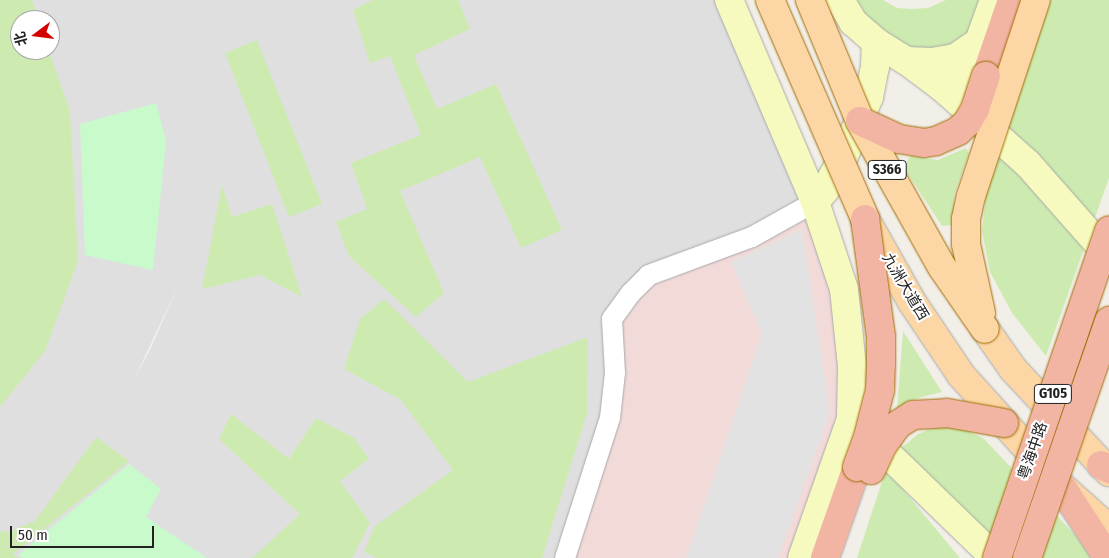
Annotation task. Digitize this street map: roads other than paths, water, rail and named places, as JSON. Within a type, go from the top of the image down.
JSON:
[{"type":"highway","points":[[860,121],[898,139],[924,143],[936,141],[958,131],[967,123],[975,109],[1012,0]]},
{"type":"highway","points":[[840,558],[864,469],[868,437],[880,390],[882,364],[881,337],[865,219]]},
{"type":"highway","name":"粤海中路","points":[[996,558],[1109,231]]},
{"type":"highway","name":"粤海中路","points":[[1028,558],[1109,321]]},
{"type":"highway","points":[[825,558],[864,469],[897,425],[913,415],[947,413],[1004,423]]},
{"type":"highway","points":[[1061,486],[1108,558]]},
{"type":"main road","points":[[730,0],[814,202],[844,288],[852,366],[851,419],[802,558]]},
{"type":"main road","name":"九洲大道西","points":[[770,0],[865,219],[912,302],[961,375],[1061,486],[1109,529]]},
{"type":"main road","name":"S366","points":[[810,0],[860,121],[942,267],[1013,369],[1107,468]]},
{"type":"main road","points":[[840,0],[853,22],[876,42],[908,61],[943,88],[1028,164],[1109,256]]},
{"type":"main road","points":[[943,88],[952,85],[966,72],[971,64],[994,0]]},
{"type":"main road","points":[[985,329],[968,258],[966,219],[971,196],[1036,0]]},
{"type":"main road","points":[[814,202],[826,190],[844,156],[869,97],[875,67],[876,42]]},
{"type":"main road","points":[[908,61],[932,62],[955,58],[979,42]]},
{"type":"main road","points":[[851,419],[996,558]]},
{"type":"street","points":[[565,558],[610,418],[616,373],[612,319],[631,293],[649,275],[752,237],[814,202]]}]
